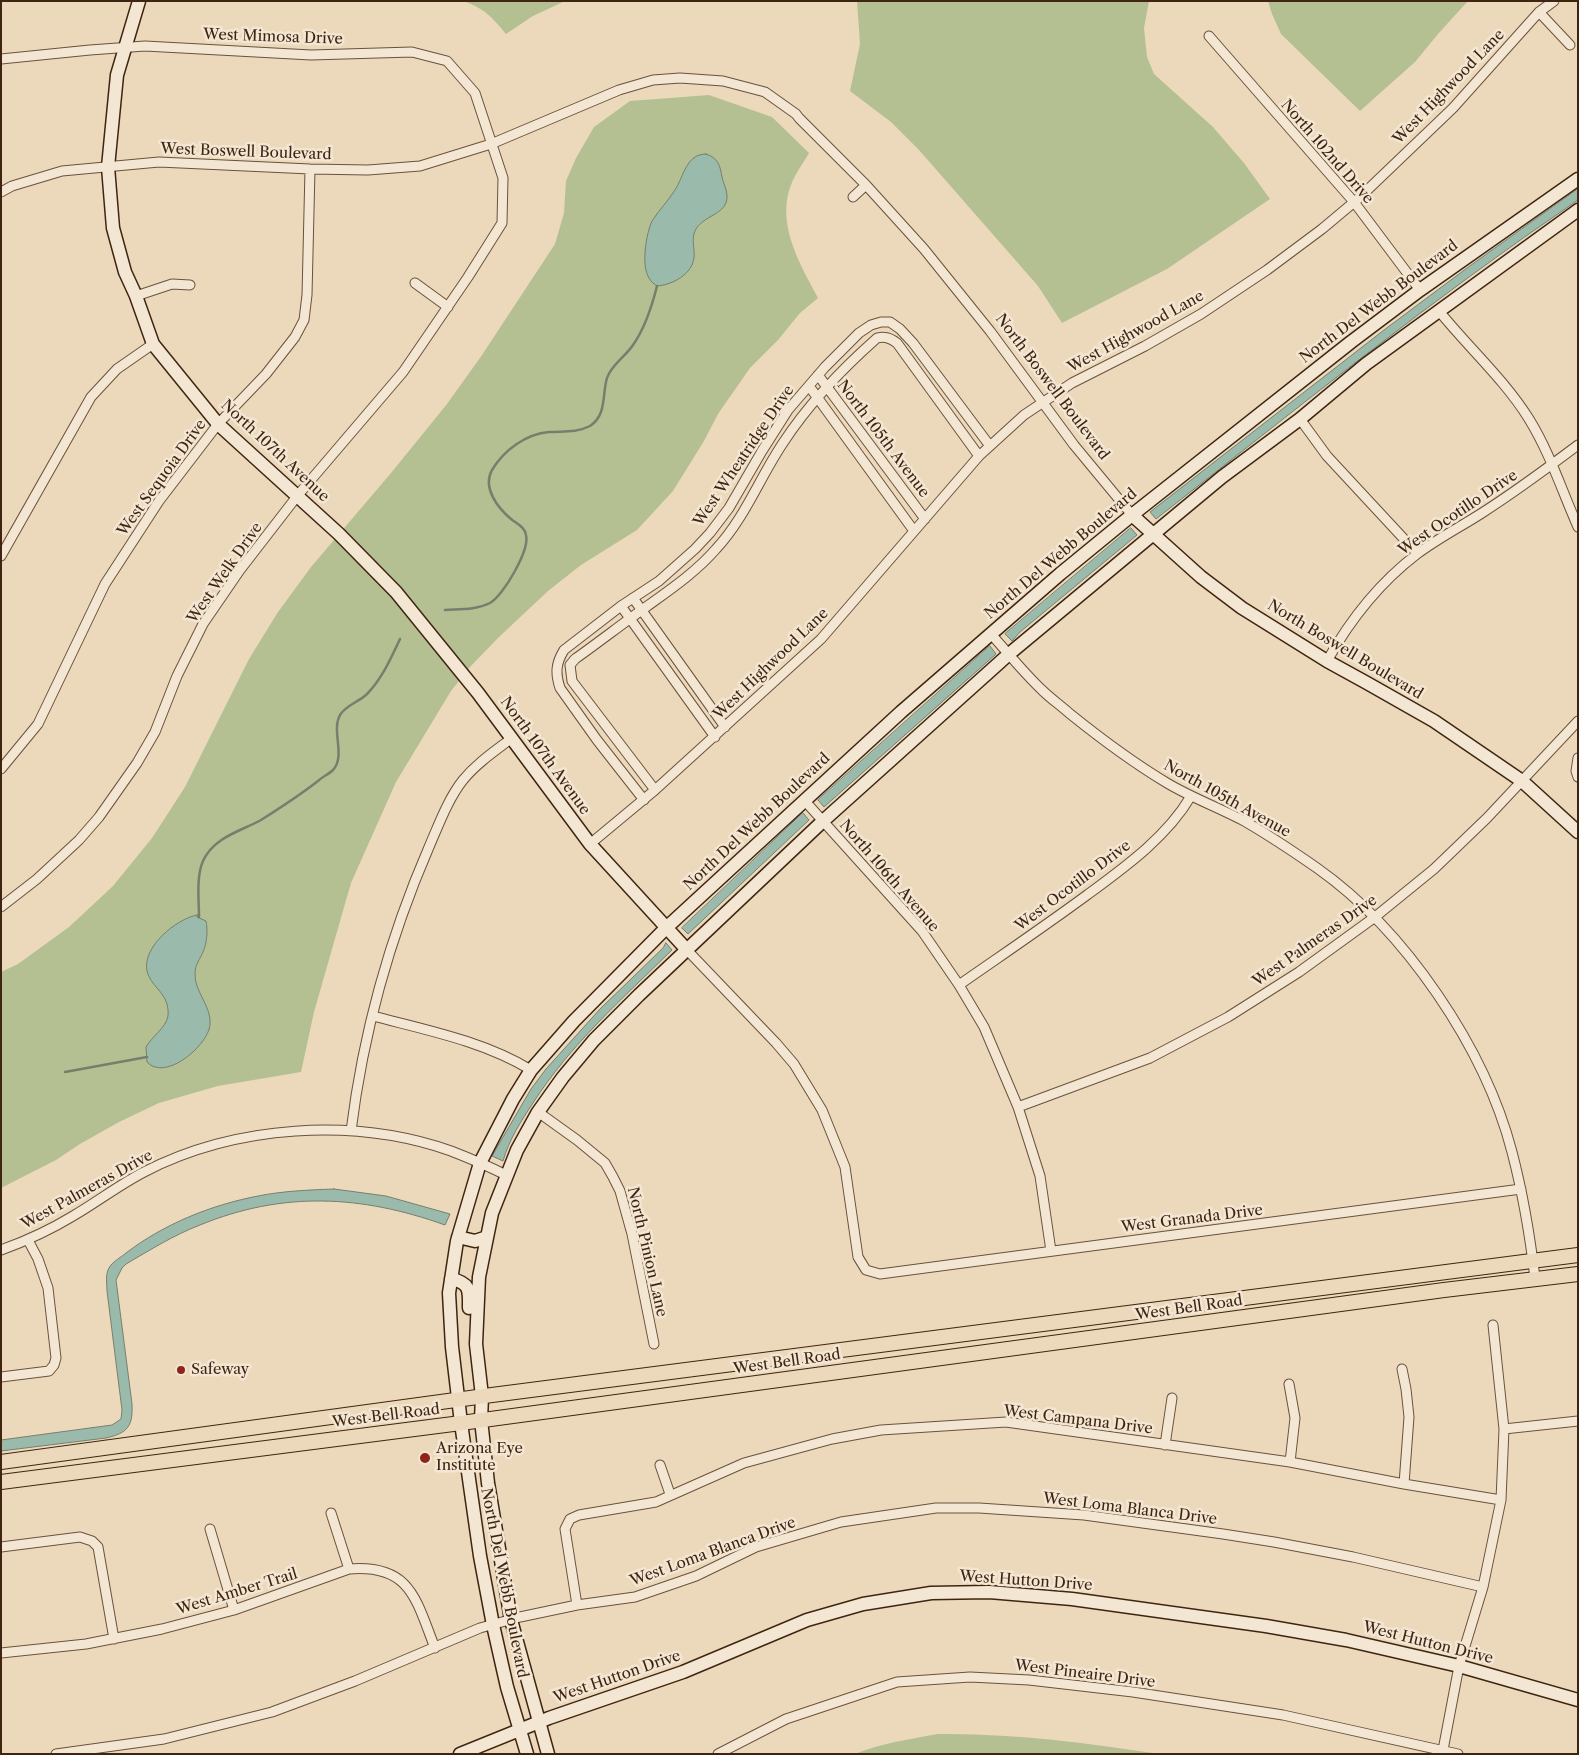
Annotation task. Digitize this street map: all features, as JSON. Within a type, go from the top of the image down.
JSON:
[{"type":"main road","name":"West Bell Road","points":[[1,1462],[482,1396],[1578,1255]]},
{"type":"main road","name":"West Bell Road","points":[[1,1482],[461,1423],[1535,1278],[1578,1274]]},
{"type":"main road","points":[[235,1430],[238,1451]]},
{"type":"street","name":"North 107th Avenue","points":[[139,1],[117,75],[108,167],[113,228],[125,272],[136,296],[153,344],[218,424],[298,495],[396,592],[478,692],[590,844],[794,1064],[822,1110],[845,1168],[858,1257],[866,1270]]},
{"type":"street","name":"West Highwood Lane","points":[[590,844],[644,800],[821,640],[979,456],[1024,415],[1042,401],[1072,383],[1145,346],[1212,307],[1284,258],[1354,202],[1453,108],[1539,12],[1554,1]]},
{"type":"street","points":[[1539,12],[1570,45]]},
{"type":"street","name":"North 102nd Drive","points":[[1209,36],[1354,202],[1420,290]]},
{"type":"street","name":"West Mimosa Drive","points":[[1,59],[90,50],[160,46],[311,55],[412,52],[447,61],[475,93],[491,144]]},
{"type":"street","name":"North Boswell Boulevard","points":[[491,144],[619,90],[653,80],[680,78],[722,81],[764,92],[796,114],[866,185],[936,264],[990,330],[1074,445],[1132,515],[1152,534],[1201,578],[1242,608],[1327,662],[1367,682],[1434,721],[1522,781],[1578,832]]},
{"type":"street","name":"West Boswell Boulevard","points":[[1,192],[12,186],[62,171],[159,162],[368,170],[420,166],[491,144]]},
{"type":"street","name":"West Welk Drive","points":[[1,907],[37,880],[79,840],[99,817],[137,763],[155,732],[177,676],[204,624],[240,570],[298,495],[403,372],[448,307],[502,223],[503,178],[491,144]]},
{"type":"street","name":"West Sequoia Drive","points":[[1,769],[38,724],[105,584],[158,501],[218,424],[266,374],[295,337],[304,320],[307,295],[310,169]]},
{"type":"street","name":"North Del Webb Boulevard","points":[[527,1754],[493,1625],[480,1556],[461,1423],[449,1294],[458,1237],[480,1163],[513,1099],[531,1070],[574,1021],[666,928],[901,712],[992,634],[1132,515],[1288,391],[1420,290],[1578,179]]},
{"type":"street","points":[[853,197],[866,185]]},
{"type":"street","name":"North Del Webb Boulevard","points":[[548,1754],[511,1620],[488,1482],[481,1420],[482,1396],[476,1344],[479,1277],[492,1213],[517,1150],[538,1112],[563,1076],[594,1040],[823,821],[1009,654],[1222,477],[1300,419],[1366,364],[1578,210]]},
{"type":"street","points":[[415,283],[448,307]]},
{"type":"street","points":[[136,296],[172,284],[190,285]]},
{"type":"street","points":[[1439,311],[1516,400],[1543,443],[1578,527]]},
{"type":"street","name":"West Wheatridge Drive","points":[[644,800],[560,688],[556,668],[559,658],[564,650],[621,606],[659,581],[710,534],[744,484],[780,422],[808,386],[859,333],[871,325],[881,322],[890,322],[900,329],[913,343],[990,446]]},
{"type":"street","name":"West Wheatridge Drive","points":[[655,790],[572,681],[570,664],[682,581],[718,548],[748,504],[783,443],[817,398],[844,367],[876,338],[883,336],[890,338],[908,358],[979,456]]},
{"type":"street","points":[[1,556],[91,397],[117,369],[153,344]]},
{"type":"street","name":"North 105th Avenue","points":[[818,375],[925,519]]},
{"type":"street","name":"North 105th Avenue","points":[[808,386],[914,531]]},
{"type":"street","points":[[1300,419],[1328,456],[1417,553]]},
{"type":"street","name":"West Ocotillo Drive","points":[[1327,662],[1340,638],[1365,604],[1417,553],[1482,513],[1578,445]]},
{"type":"street","points":[[633,598],[725,727]]},
{"type":"street","points":[[621,606],[715,737]]},
{"type":"street","name":"North 105th Avenue","points":[[992,634],[1042,690],[1088,728],[1132,761],[1191,796],[1251,825],[1316,868],[1375,917],[1410,958],[1444,1006],[1476,1058],[1499,1112],[1508,1138],[1526,1211],[1535,1278]]},
{"type":"street","name":"West Palmeras Drive","points":[[1018,1107],[1150,1058],[1235,1013],[1299,972],[1375,917],[1434,869],[1522,781],[1578,721]]},
{"type":"street","points":[[351,1131],[362,1062],[386,963],[421,864],[446,809],[463,780],[486,757],[512,738]]},
{"type":"street","points":[[1578,758],[1576,771],[1578,777]]},
{"type":"street","name":"West Ocotillo Drive","points":[[959,985],[1122,870],[1181,814],[1191,796]]},
{"type":"street","name":"North 106th Avenue","points":[[804,800],[912,918],[959,985],[984,1027],[1018,1107],[1040,1176],[1051,1251]]},
{"type":"street","points":[[373,1016],[475,1044],[518,1062],[531,1070]]},
{"type":"street","name":"North Pinion Lane","points":[[538,1112],[605,1163],[613,1177],[620,1191],[632,1234],[654,1344]]},
{"type":"street","name":"West Palmeras Drive","points":[[1,1250],[28,1240],[73,1216],[144,1172],[210,1146],[259,1135],[285,1132],[351,1131],[382,1135],[428,1144],[450,1151],[506,1175]]},
{"type":"street","name":"West Granada Drive","points":[[866,1270],[880,1274],[1521,1189]]},
{"type":"street","points":[[458,1237],[474,1241],[487,1237]]},
{"type":"street","points":[[1,1377],[49,1371],[54,1365],[56,1358],[48,1288],[38,1259],[28,1240]]},
{"type":"street","points":[[451,1279],[464,1283],[468,1287],[468,1324],[476,1344]]},
{"type":"street","points":[[1443,1750],[1459,1666],[1483,1587],[1501,1500],[1504,1429],[1493,1325]]},
{"type":"street","points":[[1402,1369],[1409,1418],[1404,1484]]},
{"type":"street","points":[[1289,1384],[1294,1418],[1290,1462]]},
{"type":"street","points":[[1165,1445],[1172,1398]]},
{"type":"street","points":[[1504,1429],[1578,1420]]},
{"type":"street","name":"West Campana Drive","points":[[577,1605],[565,1529],[570,1519],[579,1515],[656,1502],[670,1494],[744,1463],[832,1439],[881,1430],[1006,1422],[1290,1462],[1501,1500]]},
{"type":"street","points":[[660,1465],[670,1494]]},
{"type":"street","name":"West Loma Blanca Drive","points":[[56,1754],[164,1739],[272,1712],[355,1681],[493,1625],[577,1605],[634,1597],[696,1576],[756,1547],[841,1522],[936,1508],[979,1508],[1084,1514],[1223,1534],[1353,1557],[1483,1587]]},
{"type":"street","points":[[331,1513],[349,1569]]},
{"type":"street","points":[[210,1529],[234,1610]]},
{"type":"street","points":[[1,1547],[80,1537],[92,1541],[98,1547],[114,1639]]},
{"type":"street","name":"West Amber Trail","points":[[1,1653],[86,1644],[162,1629],[234,1610],[349,1569],[367,1568],[382,1570],[407,1586],[414,1595],[435,1648]]},
{"type":"street","name":"West Hutton Drive","points":[[460,1754],[538,1722],[683,1672],[807,1620],[862,1604],[932,1593],[990,1592],[1024,1594],[1130,1606],[1266,1626],[1346,1640],[1459,1666],[1578,1700]]},
{"type":"street","name":"West Pineaire Drive","points":[[718,1754],[786,1719],[897,1682],[970,1677],[1029,1680],[1134,1692],[1274,1714],[1458,1754]]},
{"type":"shaded area","points":[[464,1],[565,1],[533,16],[506,34],[488,14]]},
{"type":"shaded area","points":[[857,1],[1149,1],[1144,28],[1147,57],[1154,74],[1213,127],[1244,163],[1270,199],[1167,269],[1062,323],[1038,286],[919,150],[891,122],[850,91],[860,44]]},
{"type":"shaded area","points":[[1268,1],[1468,1],[1415,62],[1360,111],[1281,34]]},
{"type":"shaded area","points":[[709,95],[772,117],[809,153],[793,180],[788,195],[786,211],[791,241],[803,270],[818,298],[800,313],[778,340],[750,368],[718,414],[704,441],[673,491],[637,530],[581,565],[548,591],[498,638],[470,667],[451,691],[396,782],[351,883],[314,1012],[301,1072],[218,1086],[159,1103],[119,1122],[56,1160],[1,1188],[1,972],[18,964],[69,927],[113,886],[152,838],[185,787],[249,659],[278,612],[311,567],[447,404],[482,355],[555,244],[564,213],[566,181],[576,158],[594,127],[630,101]]},
{"type":"shaded area","points":[[706,154],[716,160],[719,166],[727,196],[726,202],[719,211],[703,221],[695,231],[693,237],[694,257],[690,269],[675,281],[657,286],[650,279],[645,266],[646,242],[652,221],[675,190],[690,162],[699,155]]},
{"type":"shaded area","points":[[1578,189],[1578,200],[1417,316],[1156,519],[1150,512],[1384,330]]},
{"type":"shaded area","points":[[1131,528],[1137,535],[1020,632],[1012,641],[1005,634]]},
{"type":"shaded area","points":[[990,646],[996,654],[824,807],[818,800]]},
{"type":"shaded area","points":[[803,813],[809,820],[688,934],[682,928]]},
{"type":"shaded area","points":[[197,915],[197,917],[206,921],[207,932],[204,948],[196,967],[195,980],[210,1018],[210,1025],[202,1042],[185,1058],[165,1067],[155,1067],[147,1062],[146,1047],[165,1024],[168,1008],[163,996],[149,977],[147,962],[155,944],[162,936],[180,922]]},
{"type":"shaded area","points":[[666,943],[672,950],[616,1004],[563,1061],[516,1131],[503,1161],[492,1156],[531,1089],[546,1069],[600,1009]]},
{"type":"shaded area","points":[[334,1189],[386,1196],[450,1214],[445,1225],[414,1215],[352,1203],[292,1202],[261,1206],[231,1214],[171,1238],[126,1264],[116,1280],[132,1404],[128,1427],[119,1434],[106,1438],[1,1451],[1,1440],[112,1425],[121,1419],[122,1410],[107,1291],[108,1271],[116,1260],[156,1233],[206,1210],[258,1196],[305,1190]]},
{"type":"shaded area","points":[[938,1734],[1021,1737],[1160,1754],[855,1754],[886,1744]]},
{"type":"waterway","points":[[445,610],[474,608],[485,605],[502,592],[520,561],[524,551],[526,535],[522,528],[506,514],[493,497],[489,484],[492,470],[516,444],[532,436],[540,433],[580,430],[590,426],[595,421],[602,410],[609,373],[630,349],[641,331],[648,317],[657,286]]},
{"type":"waterway","points":[[199,917],[199,874],[208,853],[221,840],[261,820],[333,770],[337,764],[339,751],[337,728],[340,715],[364,697],[377,682],[400,639]]},
{"type":"waterway","points":[[65,1072],[147,1057]]},
{"type":"place","name":"Safeway","points":[[181,1370]]},
{"type":"place","name":"Arizona Eye Institute","points":[[425,1458]]}]
